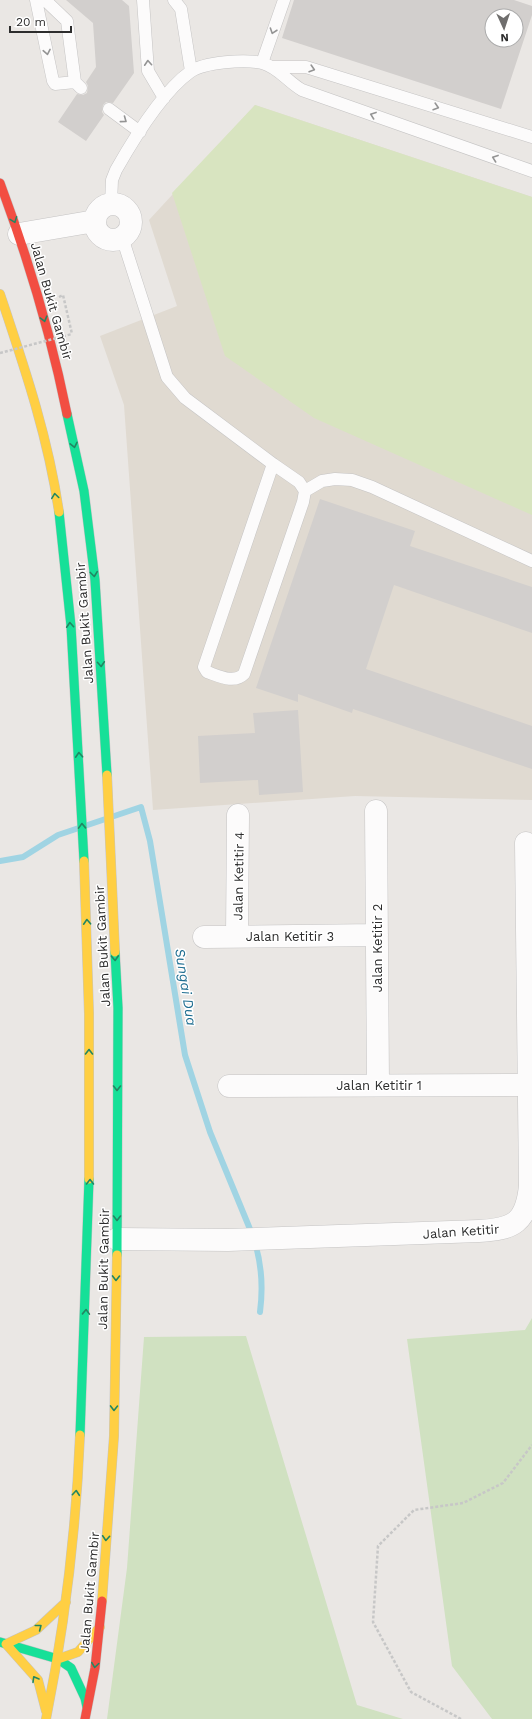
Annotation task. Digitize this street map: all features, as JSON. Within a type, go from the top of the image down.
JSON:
[{"type":"main road","name":"Jalan Bukit Gambir","points":[[0,183],[19,234],[57,365],[84,491],[95,580],[107,786],[118,1008],[114,1436],[100,1626],[95,1668],[85,1719]]},
{"type":"main road","name":"Jalan Bukit Gambir","points":[[0,294],[42,424],[55,492],[69,603],[81,794],[89,972],[90,1202],[79,1459],[66,1602],[58,1659],[47,1718]]},
{"type":"main road","points":[[3,1643],[36,1630],[66,1602]]},
{"type":"main road","points":[[58,1659],[75,1655],[87,1645],[100,1626]]},
{"type":"main road","points":[[3,1643],[58,1659],[71,1668],[85,1698],[87,1708]]},
{"type":"main road","points":[[3,1643],[38,1680],[47,1718]]},
{"type":"street","points":[[111,204],[119,205],[126,209],[130,216],[131,224],[127,232],[122,237],[114,240],[107,239],[100,235],[94,221],[100,209],[111,204]]},
{"type":"street","points":[[19,234],[94,221]]},
{"type":"street","name":"Jalan Ketitir 2","points":[[376,811],[378,1085]]},
{"type":"street","name":"Jalan Ketitir 4","points":[[237,936],[238,815]]},
{"type":"street","name":"Jalan Ketitir","points":[[117,1239],[228,1240],[479,1231],[510,1227],[520,1220],[528,1203],[530,1186],[526,843]]},
{"type":"street","name":"Jalan Ketitir 3","points":[[204,937],[376,935]]},
{"type":"street","name":"Jalan Ketitir 1","points":[[229,1086],[529,1085]]},
{"type":"lane","points":[[36,0],[52,81],[55,84],[78,85],[67,21],[45,0]]},
{"type":"lane","points":[[143,0],[148,71],[164,98]]},
{"type":"lane","points":[[174,0],[181,9],[191,71]]},
{"type":"lane","points":[[267,65],[284,0]]},
{"type":"lane","points":[[111,204],[112,180],[116,170],[164,98],[191,71],[214,64],[247,61],[267,65],[306,67],[532,137]]},
{"type":"lane","points":[[267,65],[302,90],[532,171]]},
{"type":"lane","points":[[109,109],[140,132]]},
{"type":"lane","points":[[122,237],[167,377],[175,389],[299,482],[305,491],[303,502],[244,674],[234,680],[206,672],[204,667],[273,464]]},
{"type":"lane","points":[[305,491],[322,481],[352,480],[372,487],[532,561]]},
{"type":"path","points":[[0,354],[72,334]]},
{"type":"path","points":[[461,1719],[411,1692],[373,1622],[378,1546],[414,1510],[463,1503],[503,1483],[532,1445]]},
{"type":"shaded area","points":[[255,105],[532,197],[532,800],[355,796],[153,810],[124,405],[100,336],[177,306],[149,220]]},
{"type":"green space","points":[[255,105],[532,197],[532,515],[314,418],[225,356],[172,193]]},
{"type":"green space","points":[[532,1318],[532,1719],[492,1719],[452,1666],[407,1339],[525,1330]]},
{"type":"green space","points":[[246,1336],[357,1705],[403,1719],[107,1719],[127,1568],[144,1337]]},
{"type":"building","points":[[66,0],[122,0],[129,6],[134,73],[113,103],[106,102],[103,105],[102,112],[104,115],[86,141],[58,122],[77,94],[83,95],[87,93],[88,86],[86,82],[96,67],[93,23]]},
{"type":"building","points":[[294,0],[514,0],[532,6],[532,15],[524,39],[524,8],[484,8],[484,48],[521,48],[501,109],[282,38]]},
{"type":"building","points":[[320,499],[415,531],[410,546],[532,587],[532,633],[394,585],[366,669],[532,726],[532,769],[353,709],[352,713],[298,694],[298,702],[256,688]]},
{"type":"building","points":[[298,710],[303,792],[259,795],[258,780],[200,783],[198,736],[255,733],[253,713]]},
{"type":"waterway","name":"Sungai Dua","points":[[0,861],[23,857],[58,835],[141,807],[150,841],[185,1055],[210,1132],[252,1234]]},
{"type":"waterway","name":"Sungai Dua","points":[[255,1243],[261,1278],[260,1312]]},
{"type":"traffic: fast","points":[[67,414],[84,491],[95,580],[107,775]]},
{"type":"traffic: fast","points":[[59,512],[71,626],[84,861]]},
{"type":"traffic: fast","points":[[115,952],[118,1008],[117,1255]]},
{"type":"traffic: fast","points":[[80,1435],[89,1179]]},
{"type":"traffic: fast","points":[[0,1642],[58,1659]]},
{"type":"traffic: fast","points":[[58,1659],[71,1668],[85,1698],[87,1707]]},
{"type":"traffic: slow","points":[[0,294],[42,429],[49,456],[59,512]]},
{"type":"traffic: slow","points":[[107,775],[115,952]]},
{"type":"traffic: slow","points":[[84,861],[89,1014],[89,1179]]},
{"type":"traffic: slow","points":[[102,1601],[114,1436],[117,1255]]},
{"type":"traffic: slow","points":[[46,1719],[59,1648],[69,1578],[76,1507],[80,1435]]},
{"type":"traffic: slow","points":[[46,1711],[38,1680],[6,1644],[36,1630],[66,1602]]},
{"type":"traffic: slow","points":[[58,1659],[78,1652],[100,1627]]},
{"type":"traffic: jam","points":[[0,183],[38,297],[54,355],[67,414]]},
{"type":"traffic: jam","points":[[85,1719],[95,1668],[102,1601]]}]
